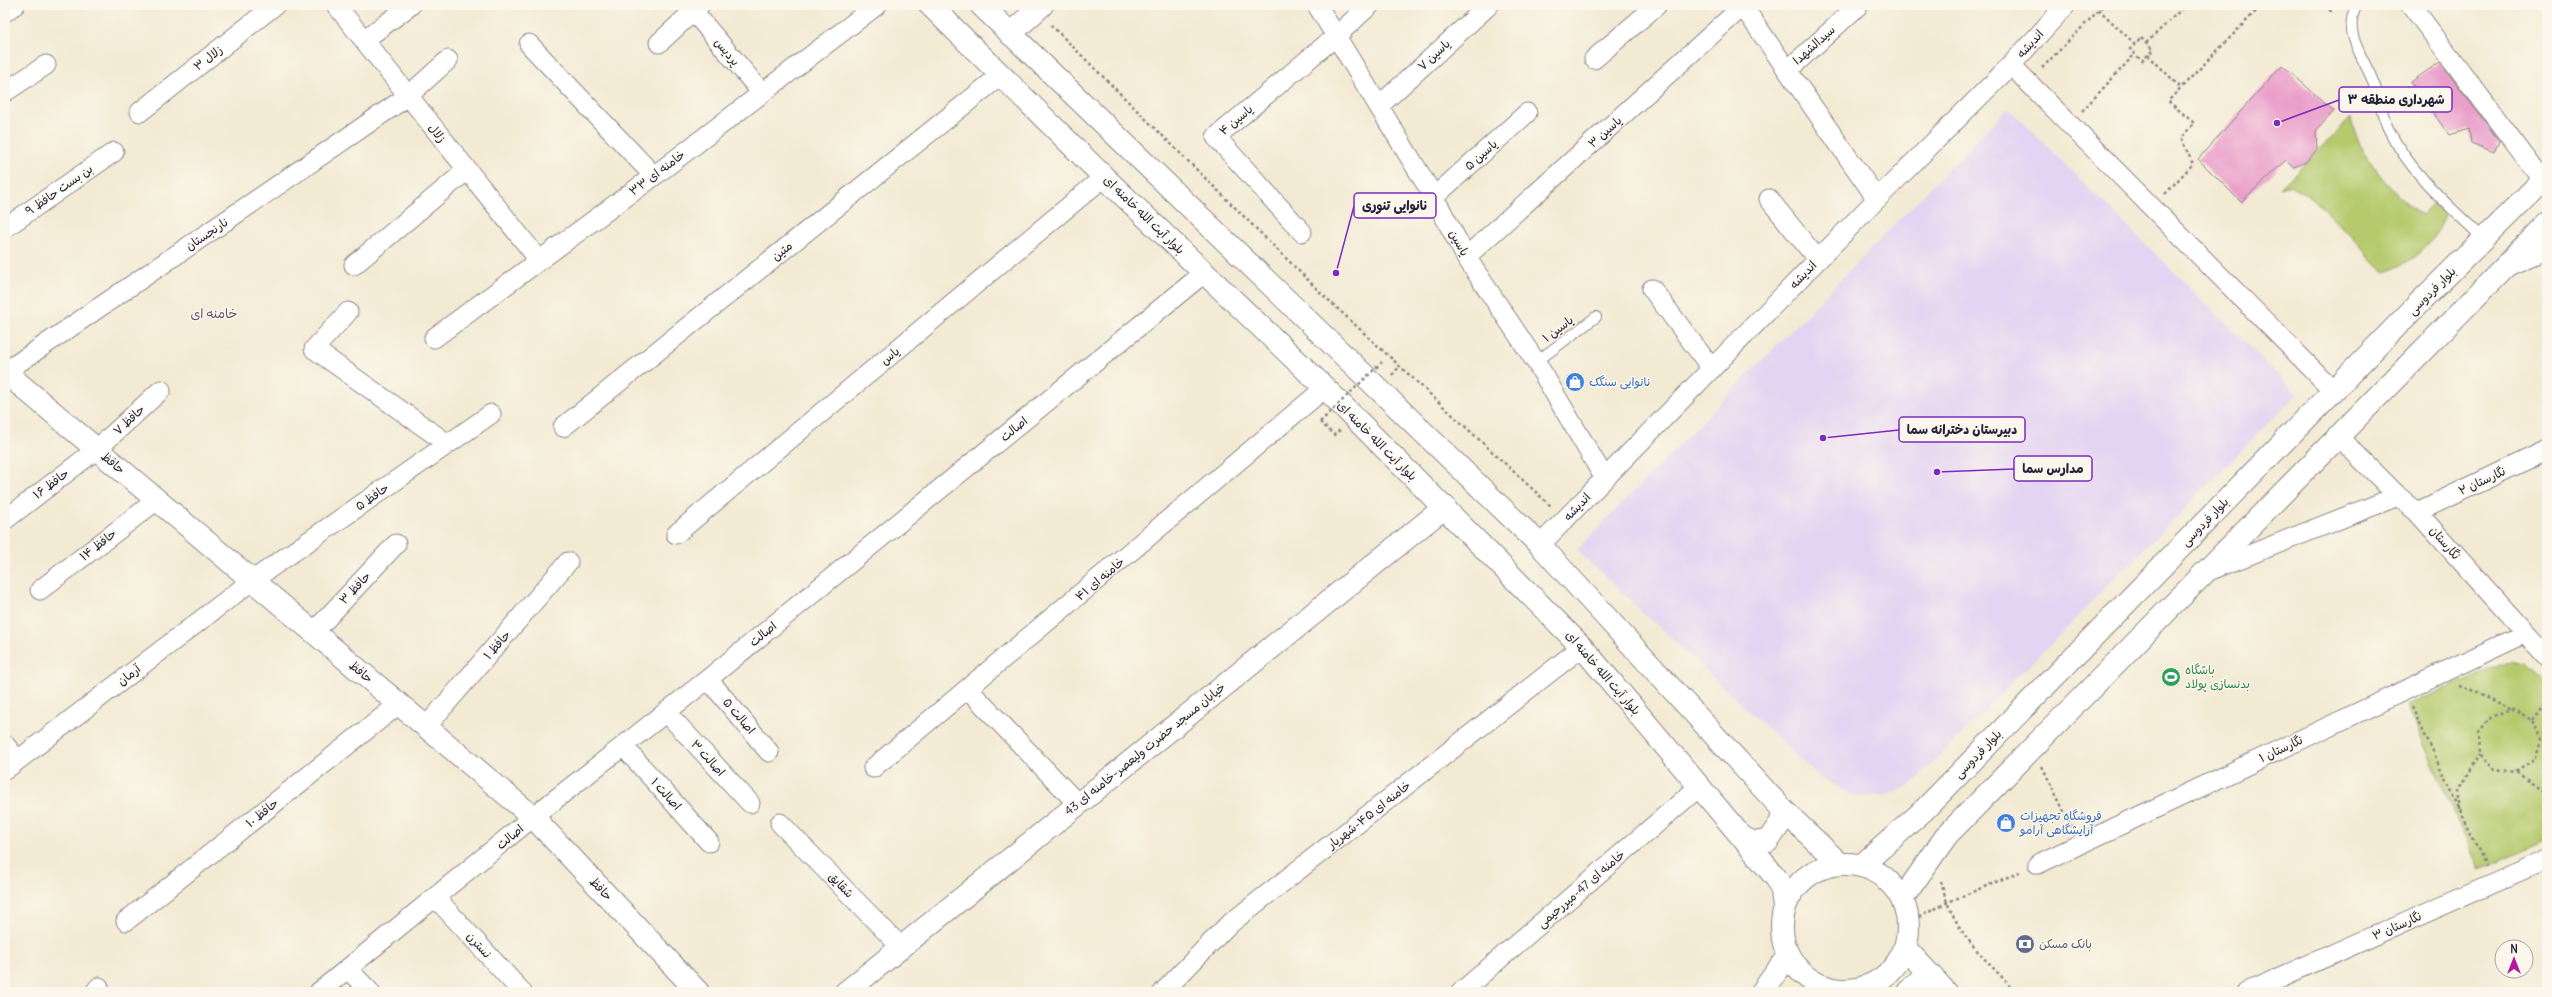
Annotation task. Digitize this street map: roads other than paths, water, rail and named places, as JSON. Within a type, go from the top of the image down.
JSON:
[{"type":"main road","name":"بلوار آیت الله خامنه ای","points":[[930,5],[1104,177],[1325,388],[1445,507],[1582,647],[1777,879],[1782,891],[1784,908]]},
{"type":"main road","points":[[982,5],[1010,34],[1540,545],[1783,810],[1850,865],[1885,878],[1902,899],[1908,923],[1905,948],[1880,988],[1845,991],[1820,990],[1803,975],[1788,956],[1781,932],[1784,908],[1789,896],[1805,878],[1822,869],[1850,865]]},
{"type":"main road","points":[[1010,34],[1039,8]]},
{"type":"main road","name":"بلوار فردوسی","points":[[1850,865],[1923,811],[2334,391],[2545,179]]},
{"type":"main road","points":[[1902,899],[1947,835],[2337,435],[2547,224]]},
{"type":"main road","name":"حافظ","points":[[5,372],[533,817],[698,992]]},
{"type":"main road","name":"خیابان مسجد حضرت ولیعصر-خامنه ای 43","points":[[846,992],[1445,507]]},
{"type":"main road","points":[[1741,836],[1754,844],[1768,841],[1781,822],[1783,810]]},
{"type":"main road","points":[[1905,948],[1939,985]]},
{"type":"main road","points":[[1762,992],[1788,956]]},
{"type":"main road","points":[[1908,992],[1920,980],[1939,985]]},
{"type":"street","points":[[5,12],[15,5]]},
{"type":"street","name":"۳ زلال","points":[[140,112],[275,5]]},
{"type":"street","name":"زلال","points":[[336,5],[539,260]]},
{"type":"street","points":[[364,40],[411,5]]},
{"type":"street","name":"خامنه ای ۳۳","points":[[434,338],[654,176],[877,5]]},
{"type":"street","name":"یاسین","points":[[1317,5],[1434,197],[1466,257],[1536,362],[1605,479]]},
{"type":"street","points":[[1336,36],[1370,5]]},
{"type":"street","name":"یاسین ۷","points":[[1379,106],[1489,5]]},
{"type":"street","points":[[1594,59],[1656,5]]},
{"type":"street","name":"سیدالشهدا","points":[[1788,70],[1859,5]]},
{"type":"street","name":"اندیشه","points":[[1540,545],[1877,198],[2011,65],[2066,5]]},
{"type":"street","points":[[2411,5],[2545,179]]},
{"type":"street","points":[[1742,6],[1877,198]]},
{"type":"street","name":"یاسین ۳","points":[[1466,257],[1742,6]]},
{"type":"street","points":[[659,43],[696,8]]},
{"type":"street","name":"پردیس","points":[[696,8],[762,93]]},
{"type":"street","name":"یاسین ۴","points":[[1302,232],[1216,137],[1336,36]]},
{"type":"street","points":[[529,44],[654,176]]},
{"type":"street","name":"نارنجستان","points":[[5,372],[408,96],[448,60]]},
{"type":"street","points":[[5,92],[46,65]]},
{"type":"street","points":[[2011,65],[2334,391]]},
{"type":"street","name":"متین","points":[[563,427],[1001,75]]},
{"type":"street","name":"یاسین ۵","points":[[1434,197],[1527,113]]},
{"type":"street","name":"بن بست حافظ ۹","points":[[5,228],[114,152]]},
{"type":"street","points":[[354,265],[467,170]]},
{"type":"street","name":"یاس","points":[[676,534],[1104,177]]},
{"type":"street","points":[[1770,199],[1818,260]]},
{"type":"street","points":[[2502,268],[2547,249]]},
{"type":"street","name":"اصالت","points":[[319,992],[436,898],[533,817],[667,713],[1204,273]]},
{"type":"street","points":[[1652,289],[1712,369]]},
{"type":"street","points":[[348,312],[314,349],[448,444]]},
{"type":"street","name":"خامنه ای ۴۱","points":[[873,768],[969,690],[1325,388]]},
{"type":"street","name":"حافظ ۷","points":[[97,449],[161,390]]},
{"type":"street","name":"حافظ ۵","points":[[252,580],[491,414]]},
{"type":"street","name":"نگارستان","points":[[2337,435],[2398,496],[2417,512],[2524,634],[2546,656]]},
{"type":"street","name":"حافظ ۱۶","points":[[5,520],[97,449]]},
{"type":"street","name":"نگارستان ۲","points":[[2417,512],[2547,450]]},
{"type":"street","points":[[2201,574],[2398,496]]},
{"type":"street","name":"حافظ ۱۴","points":[[40,590],[157,500]]},
{"type":"street","name":"حافظ ۳","points":[[314,632],[396,544]]},
{"type":"street","name":"حافظ ۱","points":[[426,727],[568,562]]},
{"type":"street","name":"آرمان","points":[[12,765],[252,580]]},
{"type":"street","name":"نگارستان ۱","points":[[2038,864],[2524,634]]},
{"type":"street","name":"خامنه ای ۴۵-شهریار","points":[[1163,992],[1227,926],[1582,647]]},
{"type":"street","name":"اصالت ۵","points":[[708,679],[769,752]]},
{"type":"street","points":[[969,690],[1078,804]]},
{"type":"street","name":"حافظ ۱۰","points":[[126,921],[399,704]]},
{"type":"street","name":"اصالت ۳","points":[[667,713],[750,803]]},
{"type":"street","points":[[5,745],[12,765]]},
{"type":"street","name":"اصالت ۱","points":[[624,747],[709,842]]},
{"type":"street","name":"خامنه ای 47-میررحیمی","points":[[1461,992],[1700,786]]},
{"type":"street","name":"شقایق","points":[[780,823],[902,947]]},
{"type":"street","name":"نگارستان ۳","points":[[2247,992],[2547,859]]},
{"type":"street","name":"نسترن","points":[[436,898],[522,992]]},
{"type":"street","points":[[348,969],[370,992]]},
{"type":"lane","points":[[2357,5],[2350,24],[2354,39],[2372,79],[2388,127],[2413,166],[2436,193],[2484,239]]},
{"type":"lane","name":"یاسین ۱","points":[[1536,362],[1596,317]]},
{"type":"place","name":"شهرداری منطقه ۳","points":[[2277,123]]},
{"type":"place","name":"نانوایی تنوری","points":[[1336,273]]},
{"type":"place","name":"نانوایی سنگک","points":[[1575,382]]},
{"type":"place","name":"دبیرستان دخترانه سما","points":[[1823,438]]},
{"type":"place","name":"مدارس سما","points":[[1937,472]]},
{"type":"place","name":"باشگاه بدنسازی پولاد","points":[[2171,677]]},
{"type":"place","name":"فروشگاه تجهیزات آرایشگاهی آرامو","points":[[2006,823]]},
{"type":"place","name":"بانک مسکن","points":[[2025,944]]},
{"type":"district","name":"خامنه ای","points":[[214,313]]}]
